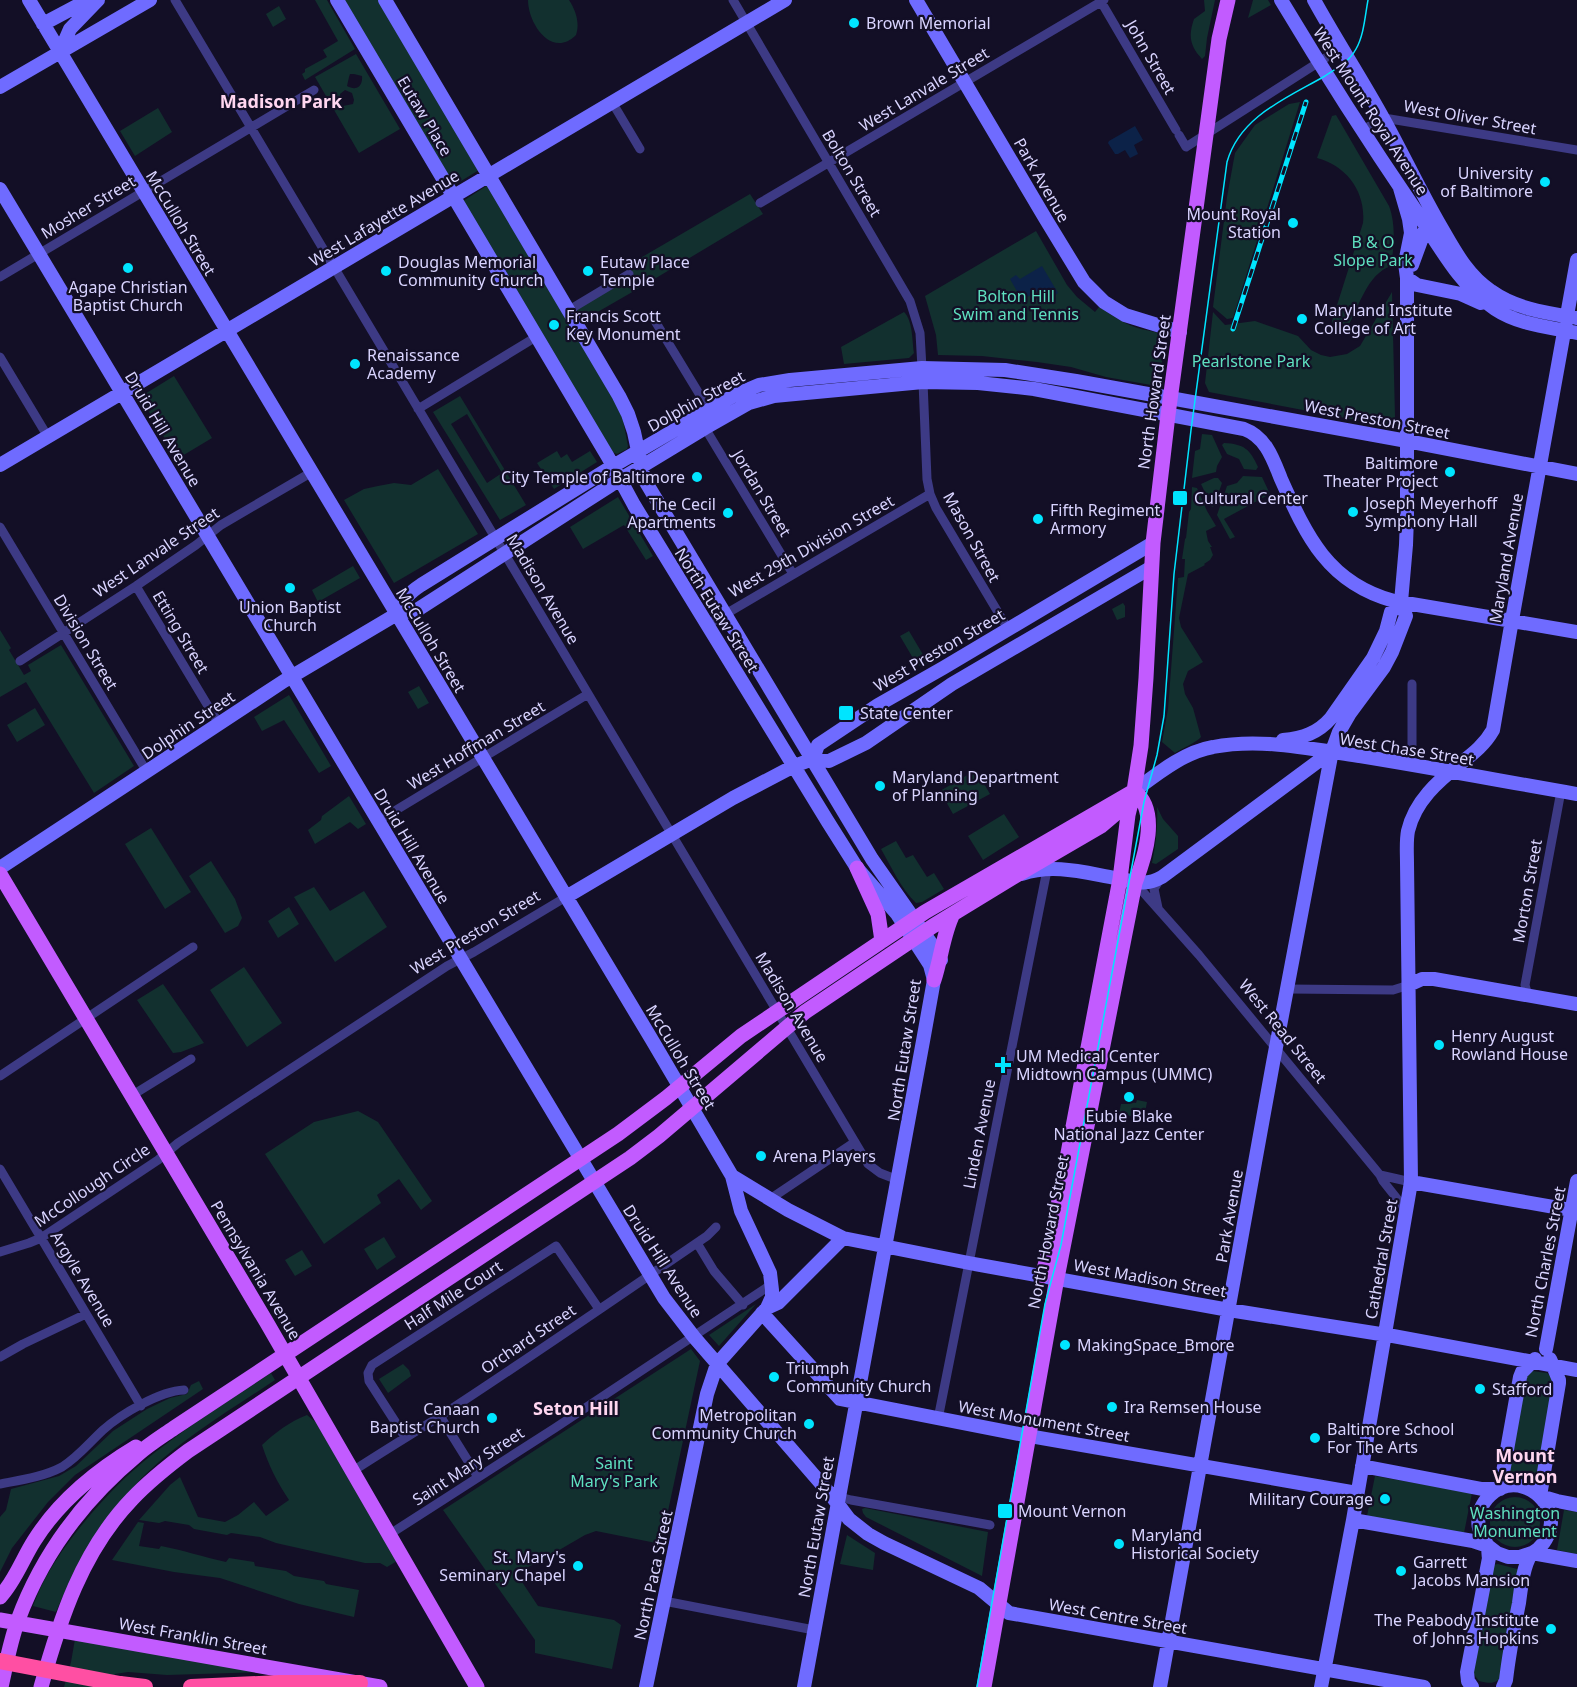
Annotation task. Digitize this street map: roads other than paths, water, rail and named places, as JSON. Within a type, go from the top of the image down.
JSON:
[{"type":"highway","points":[[0,1661],[145,1687]]},
{"type":"highway","points":[[191,1687],[280,1683],[360,1683]]},
{"type":"main road","name":"McCulloh Street","points":[[29,0],[693,1107],[732,1176],[741,1211],[770,1273],[772,1284]]},
{"type":"main road","points":[[43,24],[88,0]]},
{"type":"main road","points":[[60,52],[70,29],[98,0]]},
{"type":"main road","points":[[0,87],[150,0]]},
{"type":"main road","name":"Eutaw Place","points":[[337,0],[613,466]]},
{"type":"main road","name":"Eutaw Place","points":[[385,0],[609,378],[628,414],[639,451]]},
{"type":"main road","name":"West Lafayette Avenue","points":[[0,465],[785,0]]},
{"type":"main road","name":"Park Avenue","points":[[916,0],[1084,282],[1104,302],[1125,315],[1180,332]]},
{"type":"main road","name":"North Howard Street","points":[[1050,1277],[1050,1248],[1120,879],[1128,815],[1141,746],[1153,543],[1170,398],[1219,39],[1228,0]]},
{"type":"main road","name":"West Mount Royal Avenue","points":[[1281,0],[1361,131],[1459,275],[1475,293],[1509,318],[1571,331]]},
{"type":"main road","name":"West Mount Royal Avenue","points":[[1314,0],[1383,118],[1461,262],[1490,291],[1513,304],[1572,317]]},
{"type":"main road","points":[[1267,743],[1304,736],[1323,726],[1331,718],[1373,658],[1386,631],[1391,612],[1401,602],[1406,545],[1407,278],[1405,264],[1411,233],[1400,188]]},
{"type":"main road","name":"Druid Hill Avenue","points":[[0,189],[664,1298],[717,1364],[836,1498]]},
{"type":"main road","points":[[1407,278],[1426,227],[1427,203]]},
{"type":"main road","name":"Maryland Avenue","points":[[1408,831],[1423,799],[1433,786],[1483,745],[1493,730],[1540,467],[1571,331],[1577,260]]},
{"type":"main road","points":[[1407,278],[1417,285],[1461,294],[1496,310]]},
{"type":"main road","name":"Dolphin Street","points":[[397,614],[401,602],[413,590],[496,538],[709,410],[746,390],[773,382],[1005,370],[1170,398]]},
{"type":"main road","name":"Dolphin Street","points":[[0,868],[292,677],[397,614],[417,610],[620,480],[749,403],[774,396],[923,375],[948,382],[1004,385],[1073,395],[1168,415]]},
{"type":"main road","name":"West Preston Street","points":[[1170,398],[1577,474]]},
{"type":"main road","points":[[1168,415],[1240,428],[1254,433],[1267,448],[1313,544],[1326,561],[1348,580],[1363,589],[1383,598],[1401,602],[1577,632]]},
{"type":"main road","name":"North Eutaw Street","points":[[639,451],[644,478],[649,487],[919,936],[934,980],[856,1403],[836,1498],[804,1687]]},
{"type":"main road","name":"North Eutaw Street","points":[[613,466],[634,505],[857,868],[910,923]]},
{"type":"main road","name":"West Preston Street","points":[[813,759],[818,745],[878,705],[1153,543]]},
{"type":"main road","name":"West Preston Street","points":[[566,897],[733,798],[794,766],[813,759],[829,761],[866,743],[952,684],[1152,567]]},
{"type":"main road","name":"Park Avenue","points":[[1160,1687],[1332,752],[1350,713],[1384,667],[1396,646],[1406,616],[1401,602]]},
{"type":"main road","points":[[1,1687],[17,1623],[37,1576],[50,1553],[79,1513],[114,1476],[138,1454],[174,1428],[618,1134],[680,1087],[732,1043],[882,940],[1134,791],[1180,761],[1211,747],[1242,743],[1267,743],[1332,752]]},
{"type":"main road","name":"West Chase Street","points":[[1135,883],[1158,883],[1332,752],[1410,763],[1577,794]]},
{"type":"main road","points":[[40,1687],[72,1592],[92,1552],[131,1500],[153,1478],[188,1451],[630,1158],[805,1012],[953,914],[1015,876],[1048,863],[1101,826],[1114,815],[1134,791]]},
{"type":"main road","name":"North Howard Street","points":[[984,1687],[1029,1436],[1050,1277],[1135,883],[1147,850],[1148,833],[1144,802],[1134,791]]},
{"type":"main road","name":"Cathedral Street","points":[[1321,1687],[1353,1520],[1411,1182],[1408,831]]},
{"type":"main road","points":[[1048,863],[1069,870],[1135,883]]},
{"type":"main road","points":[[857,868],[878,914],[882,940]]},
{"type":"main road","name":"Pennsylvania Avenue","points":[[0,874],[285,1355],[477,1687]]},
{"type":"main road","points":[[934,980],[953,914]]},
{"type":"main road","name":"North Eutaw Street","points":[[919,936],[935,949],[941,960]]},
{"type":"main road","points":[[1409,985],[1422,980],[1434,979],[1577,1004]]},
{"type":"main road","name":"West Madison Street","points":[[732,1176],[804,1219],[843,1238],[1229,1310],[1385,1335],[1577,1370]]},
{"type":"main road","name":"North Charles Street","points":[[1542,1364],[1574,1210],[1577,1181]]},
{"type":"main road","points":[[1411,1182],[1574,1210]]},
{"type":"main road","name":"North Paca Street","points":[[646,1687],[708,1394],[717,1364],[764,1311],[778,1303],[843,1238]]},
{"type":"main road","points":[[764,1311],[772,1297],[772,1284]]},
{"type":"main road","name":"West Monument Street","points":[[764,1311],[840,1399],[1029,1436],[1357,1493]]},
{"type":"main road","points":[[1500,1489],[1520,1377],[1522,1372],[1542,1364],[1559,1380],[1540,1496],[1549,1511],[1551,1527],[1544,1543],[1532,1553],[1520,1557],[1508,1557],[1497,1553],[1482,1538],[1479,1528],[1479,1519],[1485,1501],[1491,1494],[1510,1486],[1521,1486],[1540,1496],[1577,1505]]},
{"type":"main road","points":[[0,1597],[47,1521],[64,1503],[108,1464],[136,1446],[174,1428]]},
{"type":"main road","points":[[1362,1467],[1482,1489],[1500,1489]]},
{"type":"main road","name":"West Centre Street","points":[[836,1498],[849,1519],[868,1534],[978,1588],[1009,1613],[1424,1687]]},
{"type":"main road","points":[[1353,1520],[1473,1541],[1488,1546]]},
{"type":"main road","points":[[1472,1687],[1468,1681],[1467,1672],[1488,1558],[1488,1546]]},
{"type":"main road","points":[[1532,1553],[1577,1561]]},
{"type":"main road","points":[[1503,1687],[1524,1571],[1532,1553]]},
{"type":"main road","name":"West Franklin Street","points":[[0,1620],[380,1687]]},
{"type":"street","name":"Madison Avenue","points":[[175,0],[868,1164],[880,1173],[898,1180]]},
{"type":"street","name":"Bolton Street","points":[[733,0],[910,301],[920,333],[923,375]]},
{"type":"street","name":"West Lanvale Street","points":[[760,203],[1101,1]]},
{"type":"street","name":"John Street","points":[[1101,1],[1186,147],[1207,133]]},
{"type":"street","points":[[1207,133],[1341,48]]},
{"type":"street","name":"Mosher Street","points":[[0,277],[314,90]]},
{"type":"street","points":[[612,102],[640,149]]},
{"type":"street","name":"West Oliver Street","points":[[1361,131],[1383,118],[1577,150]]},
{"type":"street","points":[[569,310],[629,274]]},
{"type":"street","points":[[655,321],[709,410]]},
{"type":"street","points":[[418,409],[536,337]]},
{"type":"street","points":[[0,357],[48,437]]},
{"type":"street","name":"Mason Street","points":[[923,375],[927,478],[930,494],[936,508],[1008,629]]},
{"type":"street","name":"Jordan Street","points":[[705,428],[794,574]]},
{"type":"street","name":"West Lanvale Street","points":[[20,661],[136,586],[221,525],[312,472]]},
{"type":"street","name":"West 29th Division Street","points":[[707,625],[930,494]]},
{"type":"street","name":"Division Street","points":[[0,527],[147,772]]},
{"type":"street","name":"Etting Street","points":[[136,586],[220,723]]},
{"type":"street","points":[[1410,763],[1412,684]]},
{"type":"street","name":"West Hoffman Street","points":[[378,821],[588,694]]},
{"type":"street","name":"Morton Street","points":[[1528,996],[1525,985],[1561,791]]},
{"type":"street","name":"Linden Avenue","points":[[938,1419],[1048,863]]},
{"type":"street","name":"West Read Street","points":[[1135,883],[1199,955],[1380,1175],[1406,1210]]},
{"type":"street","points":[[1158,883],[1155,901],[1158,910]]},
{"type":"street","name":"West Preston Street","points":[[165,1154],[178,1143],[428,978],[566,897]]},
{"type":"street","points":[[0,1077],[193,947]]},
{"type":"street","points":[[1288,989],[1393,990],[1409,985]]},
{"type":"street","points":[[131,1096],[191,1059]]},
{"type":"street","points":[[770,1199],[855,1142]]},
{"type":"street","name":"McCollough Circle","points":[[0,1252],[41,1238],[165,1154]]},
{"type":"street","name":"Argyle Avenue","points":[[0,1168],[141,1406]]},
{"type":"street","points":[[1380,1175],[1411,1182]]},
{"type":"street","name":"Orchard Street","points":[[353,1471],[599,1310],[698,1243],[716,1227]]},
{"type":"street","points":[[698,1243],[714,1271],[743,1305]]},
{"type":"street","name":"Half Mile Court","points":[[405,1437],[369,1381],[368,1373],[372,1365],[556,1246],[599,1310]]},
{"type":"street","name":"Saint Mary Street","points":[[390,1534],[772,1284]]},
{"type":"street","points":[[0,1356],[86,1314]]},
{"type":"street","points":[[0,1484],[45,1474],[60,1468],[85,1449],[105,1428],[157,1396],[175,1390],[184,1390]]},
{"type":"street","points":[[440,1416],[478,1478]]},
{"type":"street","points":[[836,1498],[990,1525]]},
{"type":"street","points":[[664,1600],[814,1630]]},
{"type":"water","points":[[1135,126],[1143,140],[1134,145],[1138,154],[1130,158],[1125,150],[1115,154],[1109,141]]},
{"type":"water","points":[[1042,266],[1058,293],[1047,300],[1041,289],[1022,300],[1010,279],[1016,275],[1020,279]]},
{"type":"tram line","points":[[977,1687],[1045,1304],[1061,1245],[1144,802],[1157,755],[1164,716],[1174,574],[1227,162],[1233,146],[1254,120],[1350,58],[1361,38],[1368,0]]},
{"type":"railway","points":[[1233,329],[1306,102]]},
{"type":"place","name":"Brown Memorial","points":[[854,23]]},
{"type":"place","name":"University of Baltimore","points":[[1545,182]]},
{"type":"place","name":"Mount Royal Station","points":[[1293,223]]},
{"type":"place","name":"Agape Christian Baptist Church","points":[[128,268]]},
{"type":"place","name":"Douglas Memorial Community Church","points":[[386,271]]},
{"type":"place","name":"Eutaw Place Temple","points":[[588,271]]},
{"type":"place","name":"Maryland Institute College of Art","points":[[1302,319]]},
{"type":"place","name":"Francis Scott Key Monument","points":[[554,325]]},
{"type":"place","name":"Renaissance Academy","points":[[355,364]]},
{"type":"place","name":"Baltimore Theater Project","points":[[1450,472]]},
{"type":"place","name":"City Temple of Baltimore","points":[[697,477]]},
{"type":"place","name":"Cultural Center","points":[[1180,498]]},
{"type":"place","name":"Joseph Meyerhoff Symphony Hall","points":[[1353,512]]},
{"type":"place","name":"The Cecil Apartments","points":[[728,513]]},
{"type":"place","name":"Fifth Regiment Armory","points":[[1038,519]]},
{"type":"place","name":"Union Baptist Church","points":[[290,588]]},
{"type":"place","name":"State Center","points":[[846,713]]},
{"type":"place","name":"Maryland Department of Planning","points":[[880,786]]},
{"type":"place","name":"Henry August Rowland House","points":[[1439,1045]]},
{"type":"place","name":"UM Medical Center Midtown Campus (UMMC)","points":[[1003,1065]]},
{"type":"place","name":"Eubie Blake National Jazz Center","points":[[1129,1097]]},
{"type":"place","name":"Arena Players","points":[[761,1156]]},
{"type":"place","name":"MakingSpace_Bmore","points":[[1065,1345]]},
{"type":"place","name":"Triumph Community Church","points":[[774,1377]]},
{"type":"place","name":"Stafford","points":[[1480,1389]]},
{"type":"place","name":"Ira Remsen House","points":[[1112,1407]]},
{"type":"place","name":"Canaan Baptist Church","points":[[492,1418]]},
{"type":"place","name":"Metropolitan Community Church","points":[[809,1424]]},
{"type":"place","name":"Baltimore School For The Arts","points":[[1315,1438]]},
{"type":"place","name":"Military Courage","points":[[1385,1499]]},
{"type":"place","name":"Mount Vernon","points":[[1005,1511]]},
{"type":"place","name":"Maryland Historical Society","points":[[1119,1544]]},
{"type":"place","name":"St. Mary's Seminary Chapel","points":[[578,1566]]},
{"type":"place","name":"Garrett Jacobs Mansion","points":[[1401,1571]]},
{"type":"place","name":"The Peabody Institute of Johns Hopkins","points":[[1551,1629]]},
{"type":"district","name":"Madison Park","points":[[281,101]]},
{"type":"district","name":"Seton Hill","points":[[576,1408]]},
{"type":"district","name":"Mount Vernon","points":[[1525,1465]]},
{"type":"park label","name":"B & O Slope Park","points":[[1373,251]]},
{"type":"park label","name":"Bolton Hill Swim and Tennis","points":[[1016,305]]},
{"type":"park label","name":"Pearlstone Park","points":[[1251,361]]},
{"type":"park label","name":"Saint Mary's Park","points":[[614,1472]]},
{"type":"park label","name":"Washington Monument","points":[[1515,1522]]}]
